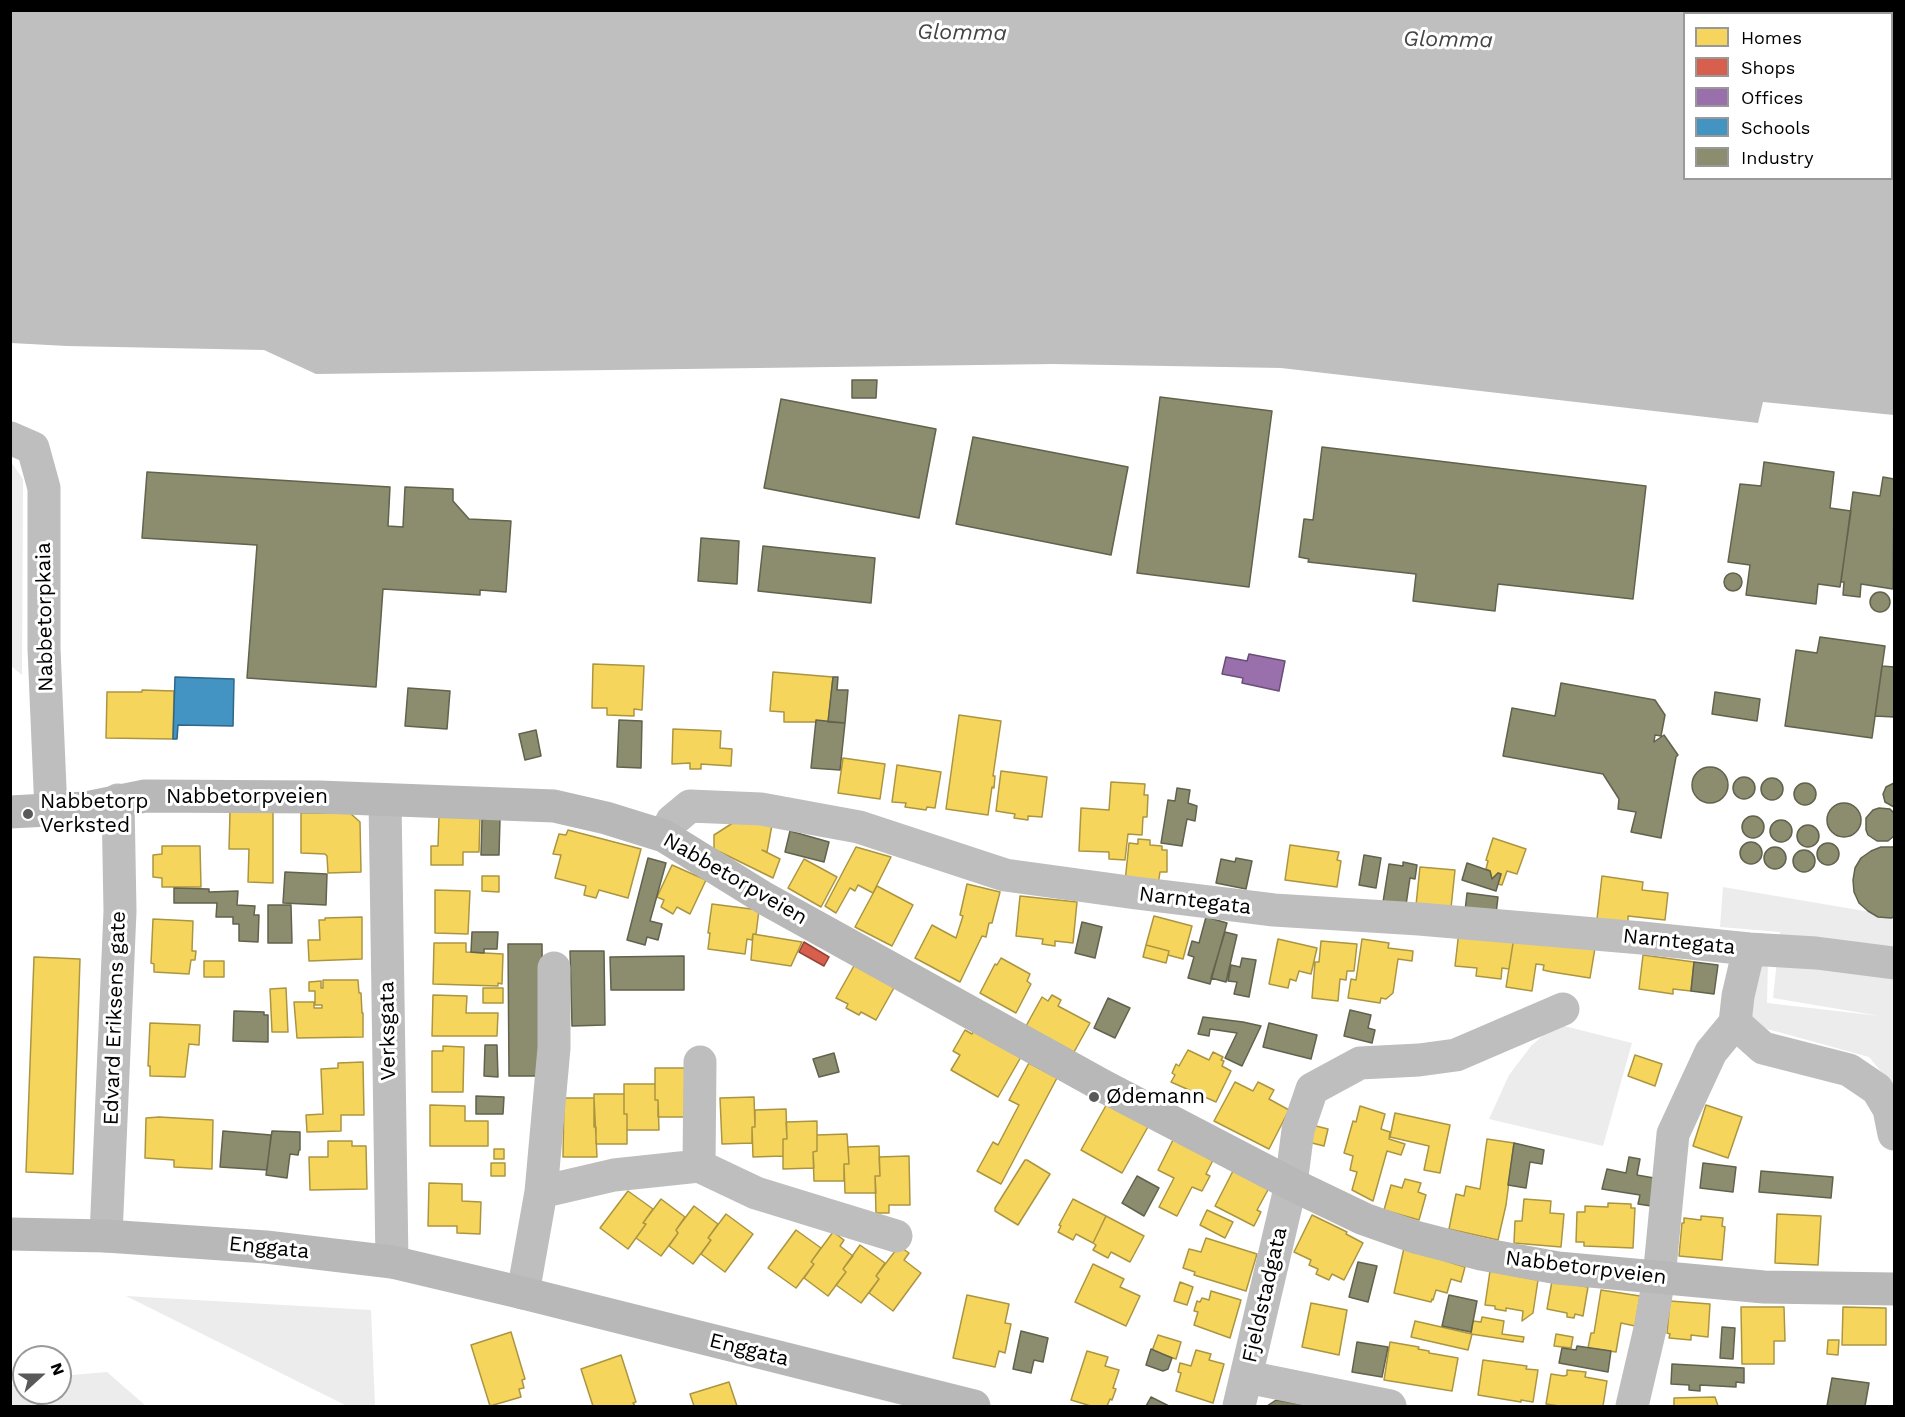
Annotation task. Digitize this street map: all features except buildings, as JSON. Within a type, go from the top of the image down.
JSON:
[{"type":"main road","name":"Nabbetorpveien","points":[[10,812],[86,808],[145,796],[319,797],[554,806],[606,818],[664,836],[764,898],[1105,1087],[1291,1184],[1364,1219],[1426,1240],[1481,1254],[1558,1268],[1764,1287],[1894,1289]]},
{"type":"main road","name":"Enggata","points":[[10,1234],[106,1236],[266,1247],[392,1262],[524,1293],[974,1407]]},
{"type":"street","name":"Nabbetorpkaia","points":[[10,438],[33,448],[44,488],[44,649],[51,811]]},
{"type":"street","name":"Edvard Eriksens gate","points":[[106,1236],[120,911],[118,800]]},
{"type":"street","name":"Verksgata","points":[[385,800],[392,1262]]},
{"type":"street","name":"Narntegata","points":[[664,836],[672,821],[690,806],[761,809],[859,827],[1005,875],[1075,885],[1274,910],[1419,919],[1642,938],[1816,953],[1894,963]]},
{"type":"street","name":"Narntegata","points":[[1735,1023],[1738,996],[1749,949]]},
{"type":"street","points":[[524,1293],[541,1192],[554,1048],[554,968]]},
{"type":"street","points":[[1291,1184],[1298,1130],[1312,1089],[1360,1064],[1456,1055],[1563,1009]]},
{"type":"street","points":[[1632,1407],[1659,1278],[1673,1134],[1711,1052],[1735,1023],[1763,1048],[1849,1071],[1877,1089],[1889,1109],[1894,1134]]},
{"type":"street","points":[[699,1166],[700,1062]]},
{"type":"street","points":[[541,1192],[614,1175],[699,1166],[756,1193],[896,1236]]},
{"type":"street","name":"Fjeldstadgata","points":[[1243,1392],[1291,1184]]},
{"type":"street","points":[[1243,1392],[1390,1407]]},
{"type":"shaded area","points":[[11,462],[23,479],[22,675],[11,666]]},
{"type":"shaded area","points":[[1723,887],[1894,916],[1894,1087],[1869,1057],[1749,1026],[1753,961],[1768,963],[1767,1003],[1880,1016],[1773,998],[1780,932],[1720,927]]},
{"type":"shaded area","points":[[1556,1024],[1632,1043],[1603,1146],[1489,1119],[1509,1075],[1531,1046]]},
{"type":"shaded area","points":[[126,1296],[371,1310],[375,1406],[347,1406]]},
{"type":"shaded area","points":[[107,1372],[146,1406],[11,1406],[12,1386],[12,1405],[72,1405],[72,1375]]},
{"type":"water","name":"Glomma","points":[[10,11],[1894,11],[1894,415],[1763,402],[1758,423],[1281,368],[1053,364],[316,374],[264,350],[11,343]]},
{"type":"place","name":"Nabbetorp Verksted","points":[[28,814]]},
{"type":"place","name":"Ødemann","points":[[1094,1097]]}]
